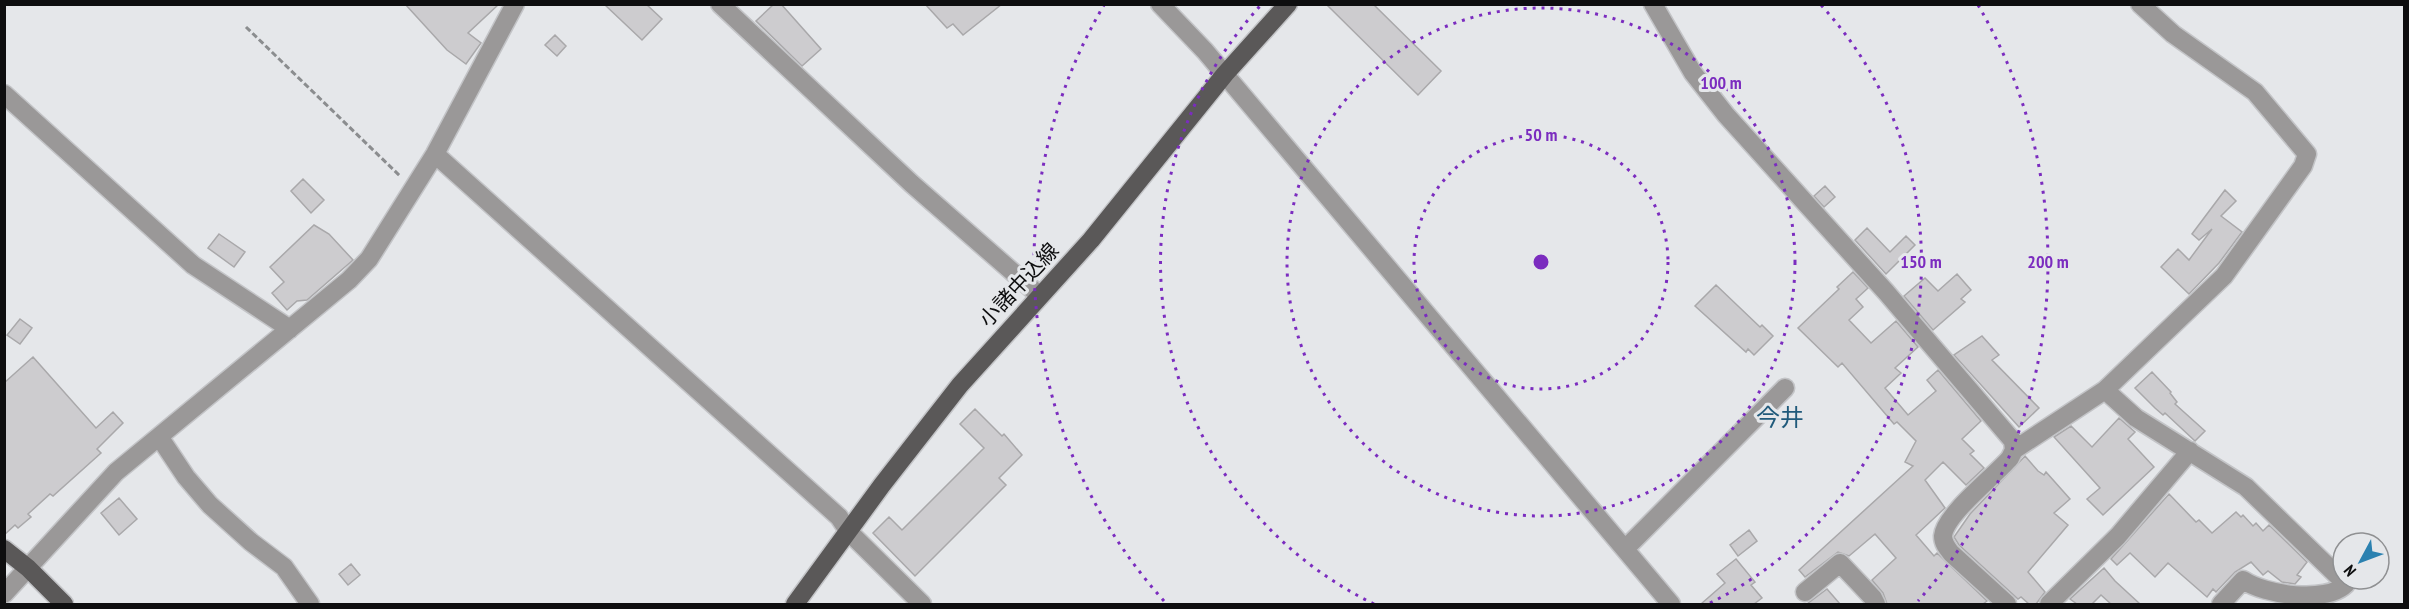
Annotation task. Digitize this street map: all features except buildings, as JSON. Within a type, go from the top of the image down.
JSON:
[{"type":"main road","name":"小諸中込線","points":[[795,604],[960,385],[1123,203],[1225,74],[1288,4]]},
{"type":"main road","points":[[4,549],[28,568],[64,604]]},
{"type":"street","points":[[4,594],[116,472],[349,280],[369,260],[435,154],[515,4]]},
{"type":"street","points":[[720,4],[912,184],[1039,296]]},
{"type":"street","points":[[1160,4],[1225,74],[1671,604]]},
{"type":"street","points":[[1653,4],[1693,73],[1726,115],[2004,429],[2013,441],[2014,450]]},
{"type":"street","points":[[2007,604],[1951,553],[1944,543],[1943,534],[1955,514],[2001,469],[2014,450],[2105,390],[2224,276],[2303,166],[2307,154],[2255,92],[2180,40],[2140,4]]},
{"type":"street","points":[[4,94],[193,265],[290,329]]},
{"type":"street","points":[[435,154],[839,517],[849,532],[922,604]]},
{"type":"street","points":[[1624,549],[1785,388]]},
{"type":"street","points":[[2105,390],[2136,418],[2246,487],[2346,584],[2339,591],[2305,596],[2254,587],[2243,580],[2221,604]]},
{"type":"street","points":[[160,438],[186,477],[210,505],[251,542],[284,567],[310,604]]},
{"type":"street","points":[[2049,604],[2118,536],[2190,451]]},
{"type":"street","points":[[1805,592],[1840,563],[1876,604]]},
{"type":"path","points":[[246,27],[413,189]]},
{"type":"district","name":"今井","points":[[1780,418]]}]
